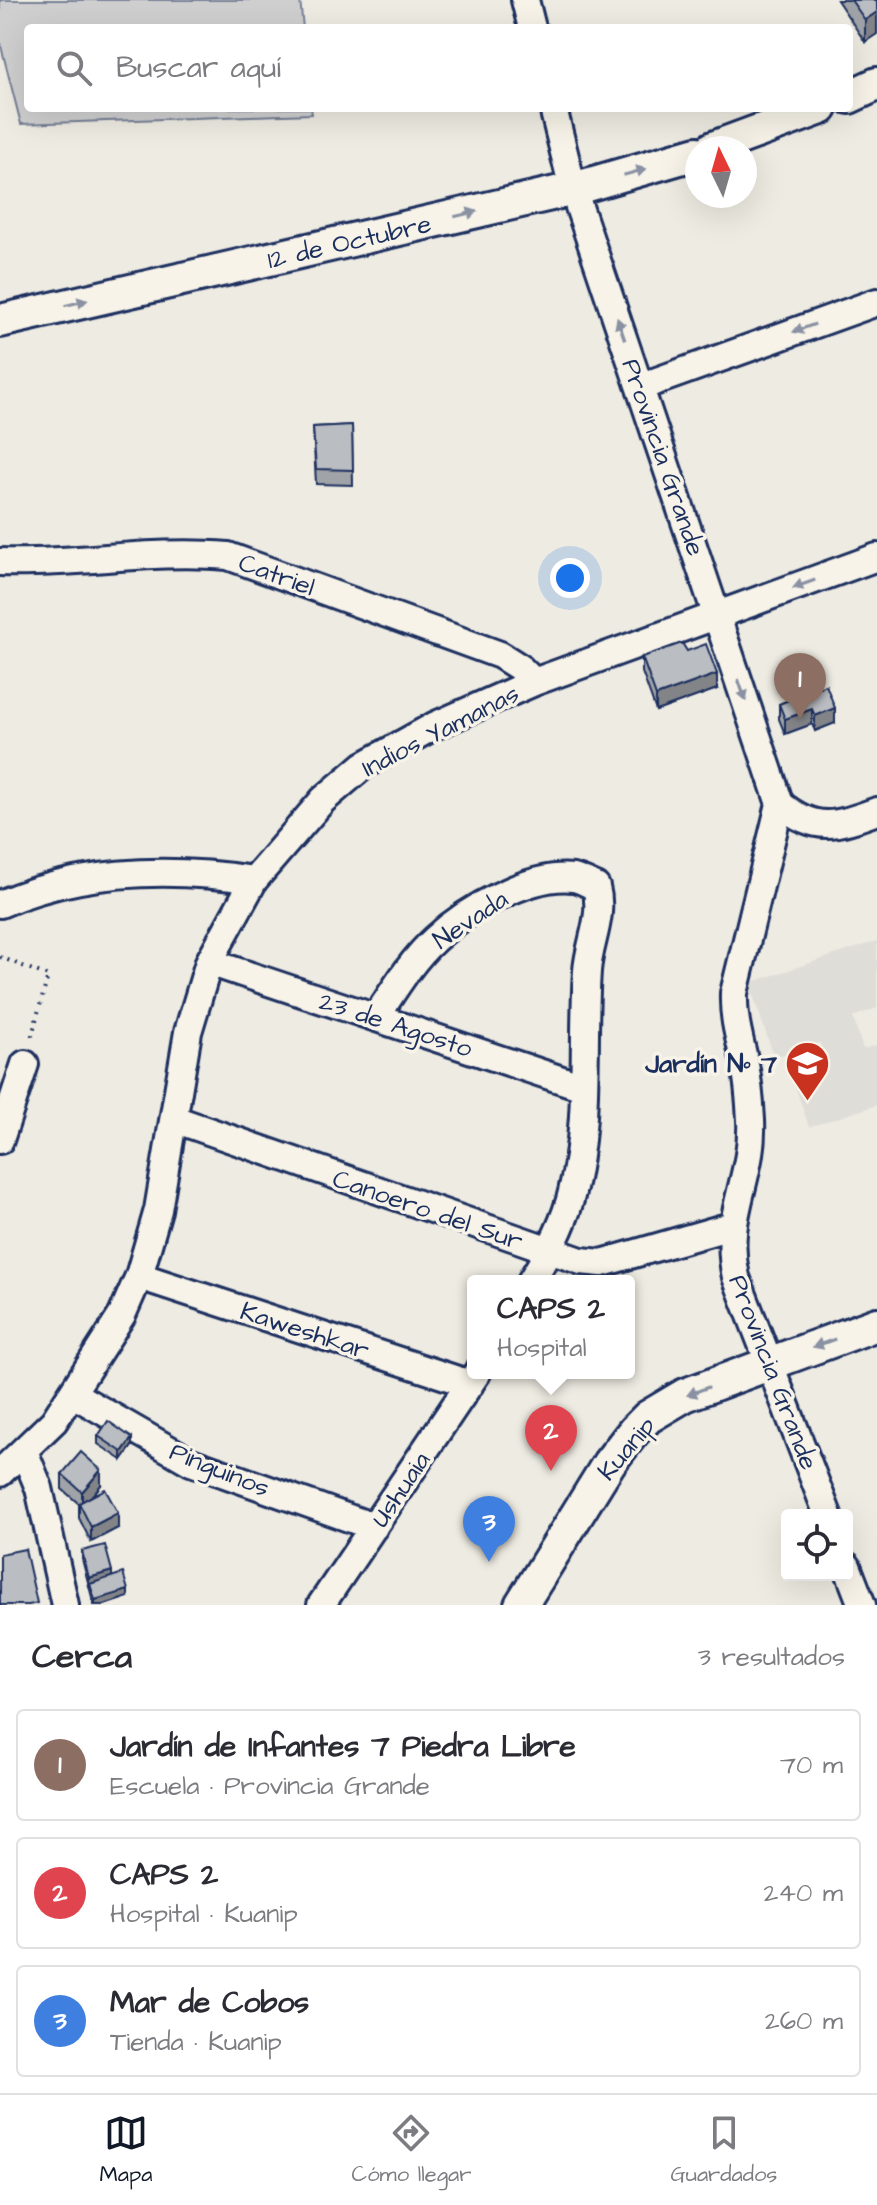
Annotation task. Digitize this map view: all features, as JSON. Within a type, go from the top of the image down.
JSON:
[{"type":"main road","points":[[853,95],[877,84]]},
{"type":"main road","points":[[745,136],[810,112]]},
{"type":"main road","name":"12 de Octubre","points":[[0,321],[573,189],[685,156]]},
{"type":"main road","name":"Kuanip","points":[[521,1605],[609,1463],[634,1431],[664,1406],[685,1395],[877,1324]]},
{"type":"street","points":[[525,0],[531,24]]},
{"type":"street","name":"Provincia Grande","points":[[554,112],[573,189],[780,804],[734,993],[733,1014],[745,1063],[751,1123],[748,1161],[731,1226],[731,1255],[736,1277],[826,1509]]},
{"type":"street","points":[[640,387],[877,302]]},
{"type":"street","name":"Catriel","points":[[0,562],[33,564],[197,553],[228,556],[500,655],[519,667],[534,682]]},
{"type":"street","name":"Indios Yamanas","points":[[0,1473],[54,1421],[122,1315],[139,1276],[158,1210],[188,1032],[209,962],[254,880],[323,800],[364,765],[434,726],[534,682],[877,557]]},
{"type":"street","points":[[780,804],[799,819],[823,825],[841,824],[877,811]]},
{"type":"street","points":[[0,904],[32,890],[97,875],[173,871],[254,880]]},
{"type":"street","name":"Nevada","points":[[376,1017],[436,938],[469,913],[514,889],[542,881],[573,878],[596,887],[600,901],[588,964],[583,1087]]},
{"type":"street","name":"23 de Agosto","points":[[209,962],[583,1087]]},
{"type":"street","points":[[0,1140],[25,1064]]},
{"type":"street","points":[[535,1275],[549,1252],[572,1194],[581,1142],[583,1087]]},
{"type":"street","name":"Canoero del Sur","points":[[174,1119],[581,1261],[602,1263],[731,1226]]},
{"type":"street","name":"Kaweshkar","points":[[139,1276],[467,1377]]},
{"type":"street","name":"Ushuaia","points":[[321,1605],[474,1379]]},
{"type":"street","name":"Pinguinos","points":[[73,1394],[191,1462],[374,1527]]},
{"type":"street","points":[[24,1451],[39,1488],[65,1605]]},
{"type":"street","points":[[853,1581],[862,1605]]},
{"type":"path","points":[[0,957],[48,976],[25,1064]]},
{"type":"shaded area","points":[[0,0],[300,0],[303,24],[24,24],[24,112],[312,114],[21,124],[0,42]]},
{"type":"shaded area","points":[[877,941],[877,1008],[853,1017],[863,1049],[877,1045],[877,1105],[809,1127],[791,1074],[826,1062],[820,1043],[774,1057],[749,983]]},
{"type":"building","points":[[851,0],[877,0],[877,12],[865,20]]},
{"type":"building","points":[[352,425],[353,470],[316,469],[313,427]]},
{"type":"building","points":[[682,643],[687,651],[706,644],[717,674],[656,696],[642,657]]},
{"type":"building","points":[[826,685],[835,708],[815,716],[812,709],[785,719],[779,704]]},
{"type":"building","points":[[108,1421],[132,1438],[122,1452],[98,1436]]},
{"type":"building","points":[[81,1452],[101,1470],[82,1492],[62,1474]]},
{"type":"building","points":[[105,1489],[118,1513],[91,1527],[79,1503]]},
{"type":"building","points":[[105,1545],[112,1571],[89,1578],[82,1551]]},
{"type":"building","points":[[25,1549],[37,1603],[0,1605],[0,1554]]},
{"type":"building","points":[[123,1573],[128,1590],[95,1600],[90,1584]]},
{"type":"place","name":"Jardín de Infantes 7 Piedra Libre","points":[[800,719]]},
{"type":"place","name":"Jardín Nº 7","points":[[808,1102]]},
{"type":"place","name":"CAPS 2","points":[[551,1471]]},
{"type":"place","name":"Mar de Cobos","points":[[489,1562]]}]
